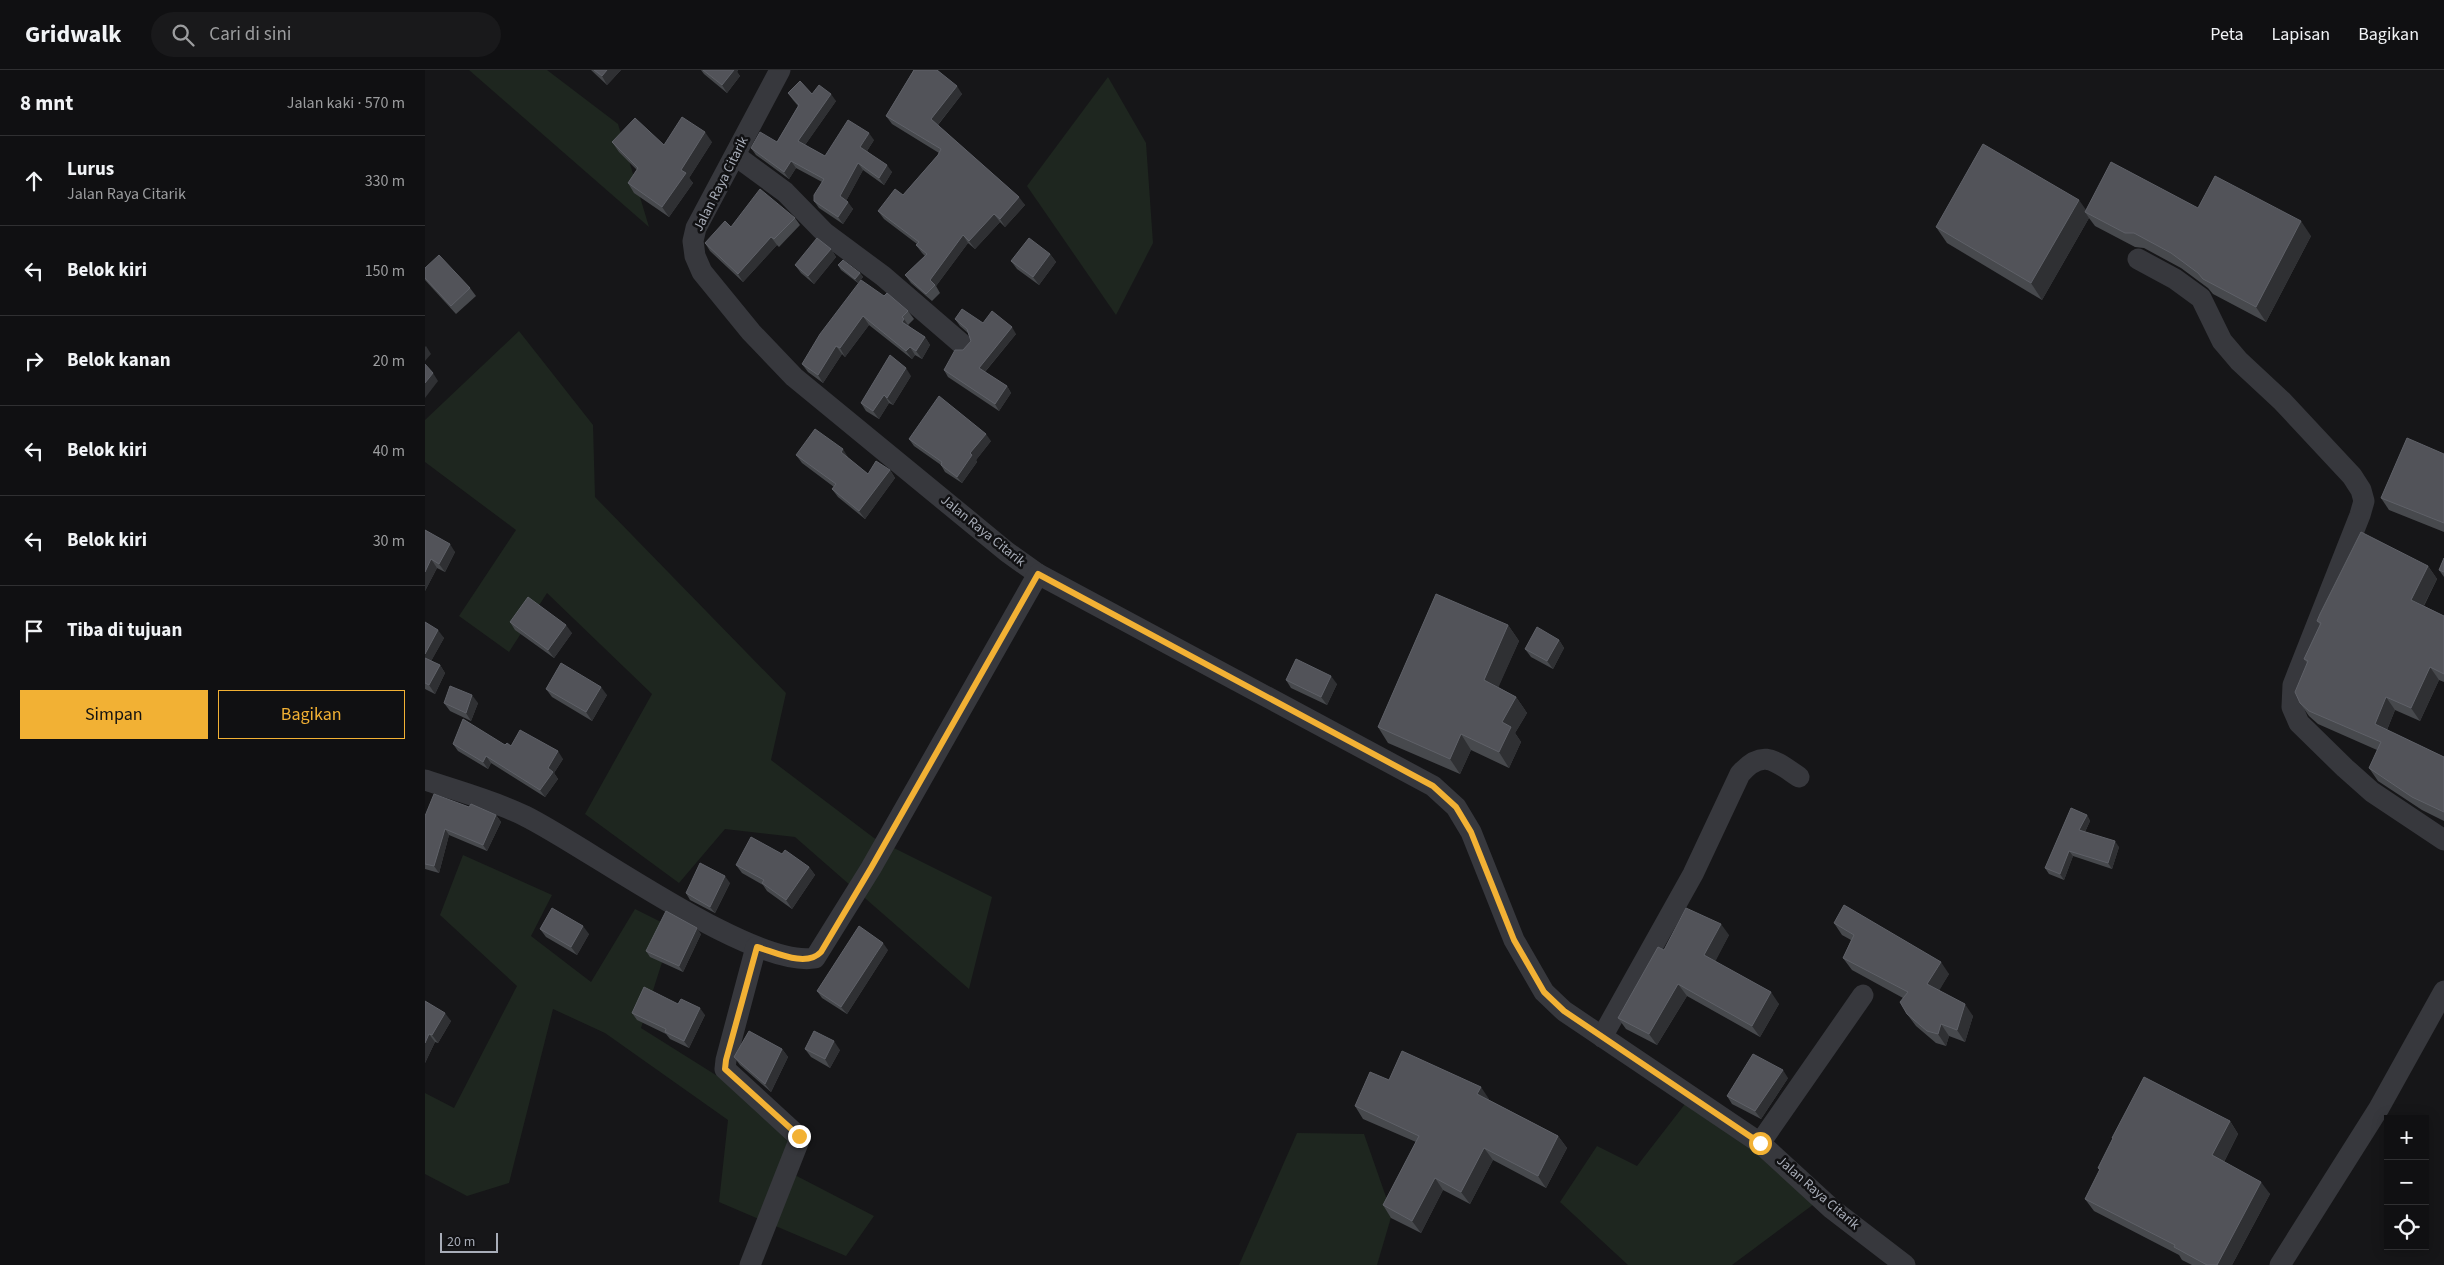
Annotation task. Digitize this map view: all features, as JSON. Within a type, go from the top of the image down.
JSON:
[{"type":"street","name":"Jalan Raya Citarik","points":[[779,70],[697,228],[693,241],[695,256],[702,272],[751,332],[794,377],[1007,552],[1038,574],[1433,786],[1456,807],[1471,832],[1514,940],[1544,992],[1564,1011],[1760,1143],[1833,1209],[1905,1265]]},
{"type":"street","points":[[736,156],[785,192],[825,233],[883,276],[963,346]]},
{"type":"street","points":[[2138,259],[2175,279],[2201,298],[2222,341],[2335,456],[2361,490],[2364,501],[2360,515],[2293,685],[2292,707],[2299,723],[2372,792],[2444,840]]},
{"type":"street","points":[[425,780],[525,815],[688,912],[757,947],[804,960],[815,958],[821,952],[871,868],[1038,574]]},
{"type":"street","points":[[1602,1037],[1693,874],[1740,774],[1748,766],[1765,758],[1772,759],[1799,777]]},
{"type":"street","points":[[750,1265],[799,1143],[799,1136],[725,1069],[757,947]]},
{"type":"street","points":[[2280,1265],[2379,1108],[2444,991]]},
{"type":"street","points":[[1760,1143],[1863,995]]},
{"type":"shaded area","points":[[469,70],[547,70],[618,124],[649,227]]},
{"type":"shaded area","points":[[1108,77],[1146,143],[1153,243],[1116,315],[1027,186]]},
{"type":"shaded area","points":[[519,331],[593,425],[595,497],[786,693],[771,760],[874,838],[992,897],[969,989],[795,837],[725,829],[679,883],[585,814],[652,694],[547,593],[509,652],[459,616],[516,530],[425,462],[425,420]]},
{"type":"shaded area","points":[[463,855],[552,895],[531,936],[591,982],[635,909],[673,928],[641,1028],[786,1119],[791,1173],[874,1216],[846,1256],[719,1202],[728,1120],[605,1033],[553,1009],[509,1183],[467,1196],[425,1174],[425,1093],[454,1108],[517,986],[440,915]]},
{"type":"shaded area","points":[[1685,1104],[1773,1149],[1814,1204],[1732,1265],[1628,1265],[1560,1202],[1597,1146],[1637,1166]]},
{"type":"shaded area","points":[[1297,1133],[1364,1134],[1392,1214],[1377,1265],[1239,1265]]},
{"type":"building","points":[[594,70],[607,70],[602,76]]},
{"type":"building","points":[[703,70],[734,70],[722,85]]},
{"type":"building","points":[[914,70],[937,70],[957,86],[931,119],[1019,197],[1000,219],[994,214],[969,241],[963,235],[930,280],[935,285],[926,294],[905,275],[927,254],[916,245],[919,242],[878,211],[895,189],[903,195],[938,155],[941,149],[886,116]]},
{"type":"building","points":[[800,81],[812,94],[819,85],[831,94],[798,141],[825,156],[848,120],[869,133],[860,147],[887,165],[879,178],[858,163],[840,196],[848,202],[838,217],[814,201],[814,195],[824,179],[791,161],[784,172],[751,148],[760,132],[777,142],[799,105],[788,93]]},
{"type":"building","points":[[682,117],[705,132],[681,170],[686,173],[662,207],[628,183],[638,168],[612,142],[635,118],[664,145]]},
{"type":"building","points":[[1983,144],[2079,200],[2031,283],[1936,227]]},
{"type":"building","points":[[2111,162],[2198,208],[2215,176],[2301,221],[2256,307],[2203,279],[2198,273],[2171,253],[2134,233],[2125,233],[2085,212]]},
{"type":"building","points":[[760,189],[795,218],[774,239],[771,237],[738,274],[705,243],[725,221],[731,227]]},
{"type":"building","points":[[817,238],[831,249],[808,276],[795,265]]},
{"type":"building","points":[[1029,238],[1050,254],[1033,277],[1011,261]]},
{"type":"building","points":[[439,255],[470,288],[451,306],[425,278],[425,268]]},
{"type":"building","points":[[843,260],[860,273],[855,279],[838,265]]},
{"type":"building","points":[[861,280],[884,296],[887,293],[908,311],[902,317],[904,319],[902,322],[925,337],[916,351],[910,347],[906,351],[863,316],[840,348],[836,346],[818,375],[802,364],[820,334]]},
{"type":"building","points":[[962,309],[983,323],[992,311],[1012,327],[979,368],[1007,386],[995,404],[944,370],[955,350],[963,350],[971,341],[967,329],[955,319]]},
{"type":"building","points":[[890,355],[906,368],[887,398],[884,395],[873,411],[861,403]]},
{"type":"building","points":[[425,364],[433,373],[425,383]]},
{"type":"building","points":[[939,396],[986,434],[970,453],[972,455],[957,477],[941,465],[942,462],[909,439]]},
{"type":"building","points":[[815,429],[843,449],[841,452],[868,474],[876,461],[890,470],[859,511],[832,489],[836,484],[796,455]]},
{"type":"building","points":[[2407,438],[2444,454],[2444,523],[2381,498]]},
{"type":"building","points":[[425,530],[450,544],[439,564],[431,559],[425,572]]},
{"type":"building","points":[[2361,532],[2428,566],[2411,600],[2444,616],[2444,674],[2430,667],[2411,708],[2386,697],[2375,724],[2444,757],[2444,812],[2412,797],[2369,768],[2381,742],[2309,711],[2300,703],[2295,692],[2308,661],[2304,659],[2321,623],[2317,621]]},
{"type":"building","points":[[2444,558],[2444,572],[2439,570]]},
{"type":"building","points":[[1436,594],[1508,625],[1484,680],[1516,697],[1502,722],[1511,727],[1499,752],[1461,734],[1450,759],[1378,727]]},
{"type":"building","points":[[528,597],[566,625],[548,650],[510,622]]},
{"type":"building","points":[[425,622],[438,630],[425,654]]},
{"type":"building","points":[[1537,627],[1559,640],[1547,661],[1525,649]]},
{"type":"building","points":[[425,658],[440,665],[429,685],[425,683]]},
{"type":"building","points":[[1296,659],[1331,676],[1321,697],[1286,680]]},
{"type":"building","points":[[561,663],[601,687],[586,712],[546,689]]},
{"type":"building","points":[[450,686],[472,695],[466,713],[444,703]]},
{"type":"building","points":[[463,719],[505,745],[507,743],[511,746],[520,730],[558,751],[548,768],[553,772],[540,790],[486,756],[483,762],[453,744]]},
{"type":"building","points":[[434,794],[469,807],[471,804],[496,815],[483,845],[445,829],[434,866],[425,864],[425,816]]},
{"type":"building","points":[[2071,808],[2087,815],[2079,830],[2115,841],[2108,863],[2069,851],[2060,874],[2045,868]]},
{"type":"building","points":[[751,837],[782,854],[785,850],[809,867],[786,900],[762,883],[764,880],[736,865]]},
{"type":"building","points":[[700,863],[725,876],[710,907],[686,893]]},
{"type":"building","points":[[1844,905],[1941,962],[1927,984],[1965,1004],[1957,1030],[1941,1024],[1938,1034],[1927,1031],[1907,1014],[1900,1002],[1908,992],[1843,958],[1854,935],[1834,923]]},
{"type":"building","points":[[552,908],[583,926],[571,947],[540,929]]},
{"type":"building","points":[[1686,908],[1721,924],[1704,955],[1771,992],[1752,1026],[1678,984],[1649,1034],[1618,1018],[1658,947],[1664,950]]},
{"type":"building","points":[[666,911],[697,928],[679,966],[646,951]]},
{"type":"building","points":[[859,926],[883,943],[841,1007],[817,991]]},
{"type":"building","points":[[644,987],[678,1004],[681,999],[700,1008],[684,1041],[665,1032],[666,1029],[632,1013]]},
{"type":"building","points":[[425,1001],[445,1013],[432,1035],[429,1034],[425,1043]]},
{"type":"building","points":[[749,1031],[782,1049],[765,1084],[734,1057]]},
{"type":"building","points":[[814,1031],[834,1041],[825,1059],[805,1049]]},
{"type":"building","points":[[1402,1051],[1481,1087],[1477,1094],[1558,1136],[1538,1176],[1484,1148],[1461,1192],[1435,1178],[1412,1221],[1383,1205],[1419,1136],[1355,1106],[1370,1072],[1389,1080]]},
{"type":"building","points":[[1753,1054],[1783,1070],[1755,1111],[1727,1096]]},
{"type":"building","points":[[2144,1077],[2230,1121],[2212,1155],[2261,1182],[2217,1265],[2207,1265],[2174,1247],[2175,1245],[2085,1199],[2100,1169],[2098,1168],[2112,1138]]},
{"type":"route","points":[[799,1136],[729,1075],[725,1069],[757,947],[804,960],[815,958],[821,952],[871,868],[1038,574],[1433,786],[1456,807],[1471,832],[1514,940],[1544,992],[1564,1011],[1760,1143]]}]
